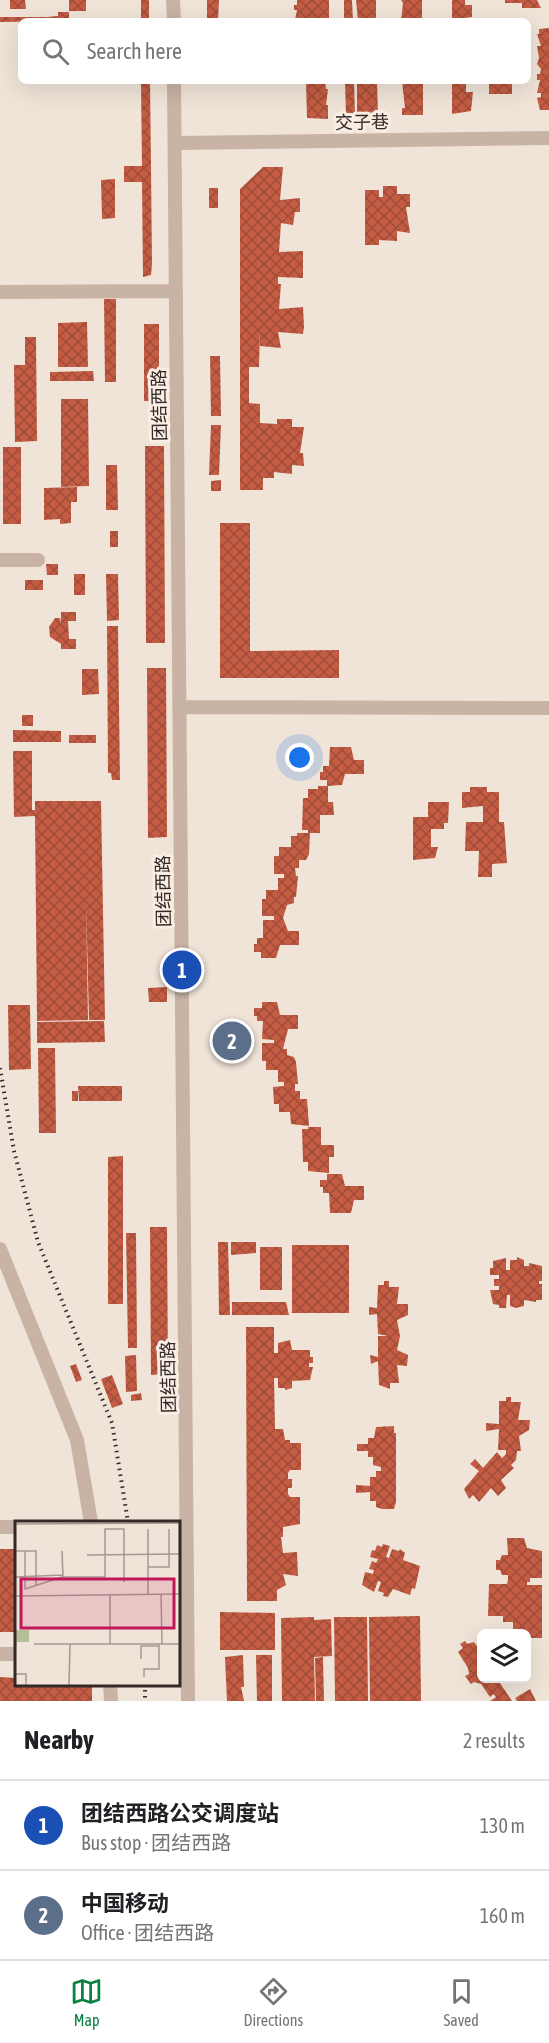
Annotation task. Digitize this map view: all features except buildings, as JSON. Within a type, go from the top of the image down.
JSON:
[{"type":"street","points":[[173,0],[174,18]]},
{"type":"street","name":"团结西路","points":[[174,84],[188,1701]]},
{"type":"street","name":"交子巷","points":[[175,143],[549,138]]},
{"type":"street","points":[[0,292],[176,291]]},
{"type":"street","points":[[0,560],[38,560]]},
{"type":"street","points":[[180,707],[549,708]]},
{"type":"street","points":[[0,1249],[77,1440],[91,1521]]},
{"type":"street","points":[[110,1686],[111,1701]]},
{"type":"railway","points":[[0,1068],[14,1151],[38,1242],[112,1423],[128,1521]]},
{"type":"railway","points":[[145,1686],[145,1701]]},
{"type":"place","name":"团结西路公交调度站","points":[[182,970]]},
{"type":"place","name":"中国移动","points":[[232,1041]]}]
